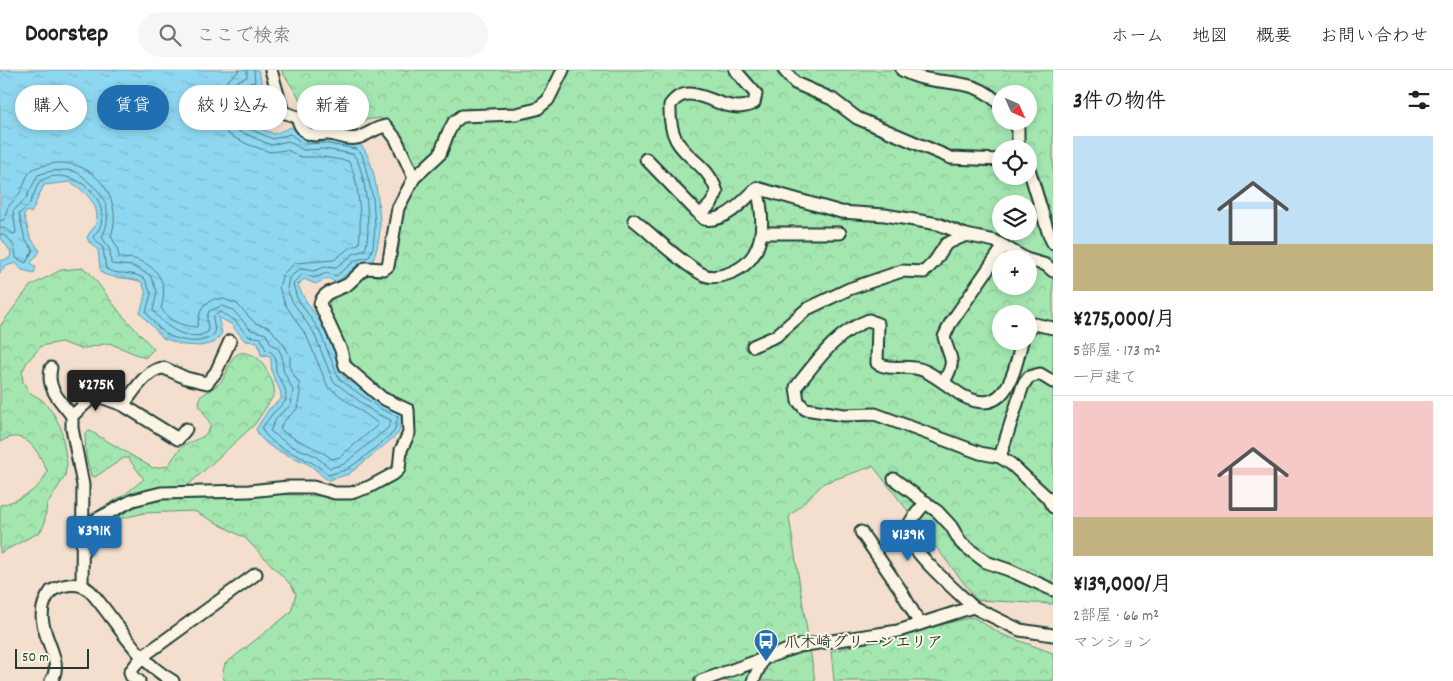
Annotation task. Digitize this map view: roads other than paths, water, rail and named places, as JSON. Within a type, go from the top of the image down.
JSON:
[{"type":"street","points":[[271,70],[283,112],[297,117],[301,128],[307,133],[313,136],[328,134],[351,139],[363,136],[375,128],[386,126],[396,139],[414,178]]},
{"type":"street","points":[[82,527],[133,500],[162,493],[313,487],[334,493],[351,493],[369,487],[395,473],[399,469],[402,450],[409,433],[408,410],[382,398],[344,366],[341,350],[320,304],[324,296],[348,284],[366,268],[377,270],[388,266],[398,208],[414,178],[440,154],[454,122],[462,116],[516,114],[537,109],[548,100],[563,70]]},
{"type":"street","points":[[700,214],[712,204],[717,192],[709,174],[676,143],[670,127],[670,105],[680,94],[694,92],[721,105],[746,108],[754,103],[756,94],[735,70]]},
{"type":"street","points":[[784,70],[795,83],[832,100],[857,118],[951,158],[992,160]]},
{"type":"street","points":[[902,70],[939,81],[981,88],[992,95]]},
{"type":"street","points":[[646,159],[704,219],[720,218],[757,188]]},
{"type":"street","points":[[1034,185],[1053,243]]},
{"type":"street","points":[[634,220],[705,276],[722,277],[740,270],[758,250],[763,233],[757,188]]},
{"type":"street","points":[[757,188],[841,212],[911,219],[938,224],[966,235],[987,238],[1011,250]]},
{"type":"street","points":[[763,233],[840,233]]},
{"type":"street","points":[[754,346],[776,336],[806,309],[849,289],[902,271],[924,272],[935,261],[946,244],[966,235]]},
{"type":"street","points":[[944,382],[952,367],[952,359],[944,337],[950,324],[1004,246]]},
{"type":"street","points":[[1037,262],[1051,264]]},
{"type":"street","points":[[1020,350],[1015,368],[1005,392],[993,401],[983,403],[962,395],[923,370],[908,366],[885,368],[877,363],[878,324],[869,320],[842,334],[816,361],[796,387],[798,401],[805,410],[844,415],[875,414],[980,453],[1000,457],[1012,464],[1047,497],[1053,507]]},
{"type":"street","points":[[1037,325],[1053,328]]},
{"type":"street","points":[[123,405],[152,371],[159,368],[207,383],[216,372],[230,341]]},
{"type":"street","points":[[51,368],[50,388],[72,416],[72,428],[83,484],[82,585],[102,605],[142,657],[159,673],[173,681]]},
{"type":"street","points":[[1000,457],[1023,385],[1029,377],[1040,374],[1053,382]]},
{"type":"street","points":[[72,416],[95,395],[123,405],[178,439],[186,428]]},
{"type":"street","points":[[894,479],[926,502],[951,526],[961,543],[986,562],[1053,590]]},
{"type":"street","points":[[926,502],[912,520],[907,532],[918,553],[973,607],[1020,630],[1053,635]]},
{"type":"street","points":[[861,532],[890,574],[920,624]]},
{"type":"street","points":[[139,681],[131,676],[130,672],[142,657],[256,574]]},
{"type":"street","points":[[51,681],[54,676],[55,662],[42,628],[45,600],[55,588],[82,585]]},
{"type":"street","points":[[701,681],[799,646],[898,631],[973,607]]},
{"type":"street","points":[[753,681],[762,659]]},
{"type":"water","points":[[0,70],[258,70],[263,85],[179,85],[179,130],[264,130],[274,134],[291,127],[305,139],[354,142],[364,149],[372,169],[379,207],[379,235],[372,263],[359,264],[336,283],[328,278],[315,284],[304,279],[298,285],[325,331],[343,376],[404,415],[398,434],[349,474],[329,480],[304,462],[272,448],[260,437],[256,429],[269,409],[281,399],[280,391],[271,370],[269,356],[261,355],[258,342],[245,341],[231,324],[218,317],[222,333],[214,343],[200,346],[183,345],[163,338],[140,313],[146,294],[142,282],[103,274],[100,268],[98,250],[89,242],[87,237],[95,225],[97,216],[94,204],[81,189],[70,182],[44,185],[31,213],[27,211],[24,215],[30,237],[40,251],[31,263],[36,267],[34,273],[22,270],[16,263],[6,266],[0,273],[0,261],[10,258],[11,252],[0,237]]},
{"type":"place","name":"爪木崎グリーンエリア","points":[[766,662]]}]
